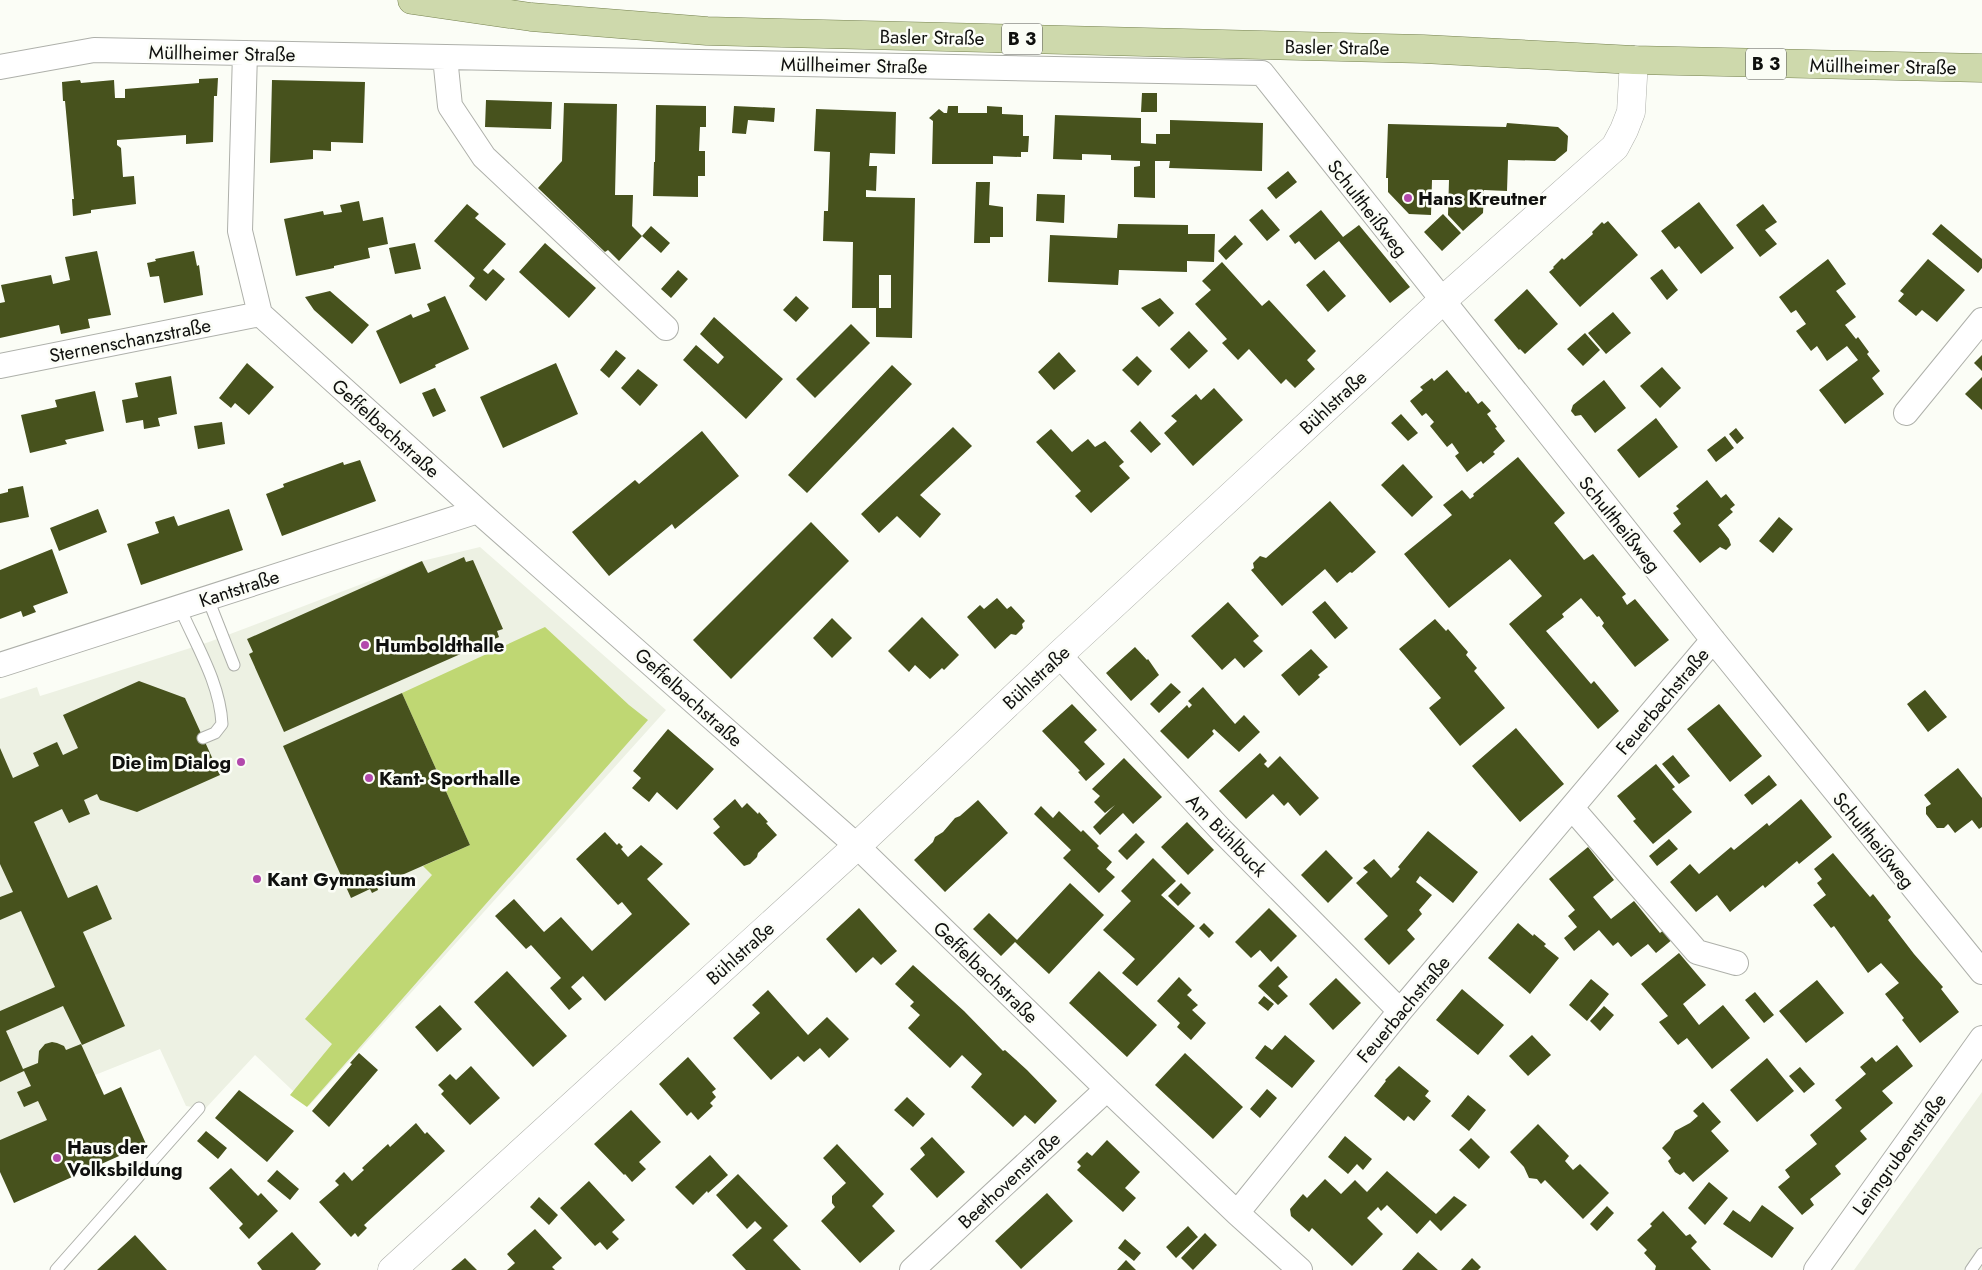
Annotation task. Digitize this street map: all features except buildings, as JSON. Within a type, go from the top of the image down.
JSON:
[{"type":"main road","name":"Basler Straße","points":[[412,0],[531,17],[707,31],[1423,49],[1634,60]]},
{"type":"main road","name":"Müllheimer Straße","points":[[1634,60],[1982,68]]},
{"type":"street","name":"Müllheimer Straße","points":[[0,67],[94,50],[1262,73]]},
{"type":"street","points":[[245,53],[240,231],[260,314]]},
{"type":"street","points":[[446,57],[450,106],[484,157],[666,328]]},
{"type":"street","name":"Bühlstraße","points":[[392,1270],[857,846],[1058,655],[1442,301],[1615,147],[1631,112],[1634,60]]},
{"type":"street","name":"Schultheißweg","points":[[1262,73],[1713,640],[1982,972]]},
{"type":"street","name":"Sternenschanzstraße","points":[[0,366],[260,314]]},
{"type":"street","name":"Geffelbachstraße","points":[[260,314],[478,511],[857,846],[1106,1089],[1300,1270]]},
{"type":"street","points":[[1906,413],[1982,320]]},
{"type":"street","name":"Kantstraße","points":[[0,666],[478,511]]},
{"type":"street","name":"Feuerbachstraße","points":[[1237,1213],[1400,1011],[1713,640]]},
{"type":"street","name":"Am Bühlbuck","points":[[1058,655],[1220,830],[1400,1011]]},
{"type":"street","points":[[1572,808],[1697,952],[1736,964]]},
{"type":"street","name":"Leimgrubenstraße","points":[[1816,1270],[1982,1038]]},
{"type":"street","name":"Beethovenstraße","points":[[912,1270],[1106,1089]]},
{"type":"lane","points":[[208,598],[234,664]]},
{"type":"lane","points":[[180,608],[213,682],[221,706],[222,724],[215,733],[203,738]]},
{"type":"lane","points":[[56,1270],[199,1108]]},
{"type":"lane","points":[[1971,1270],[1982,1254]]},
{"type":"shaded area","name":"Kant Gymnasium","points":[[480,547],[666,710],[309,1106],[255,1055],[205,1109],[186,1106],[160,1049],[95,1075],[104,1095],[0,1141],[0,699],[37,687],[40,696],[53,692],[209,642],[422,561]]},
{"type":"shaded area","points":[[1982,1092],[1982,1270],[1854,1270]]},
{"type":"green space","points":[[545,627],[629,705],[648,720],[307,1107],[290,1095],[332,1044],[305,1019],[432,875],[423,866],[470,845],[402,693]]},
{"type":"place","name":"Hans Kreutner","points":[[1408,198]]},
{"type":"place","name":"Humboldthalle","points":[[365,645]]},
{"type":"place","name":"Die im Dialog","points":[[241,762]]},
{"type":"place","name":"Kant- Sporthalle","points":[[369,778]]},
{"type":"place","name":"Kant Gymnasium","points":[[257,879]]},
{"type":"place","name":"Haus der Volksbildung","points":[[57,1158]]}]
